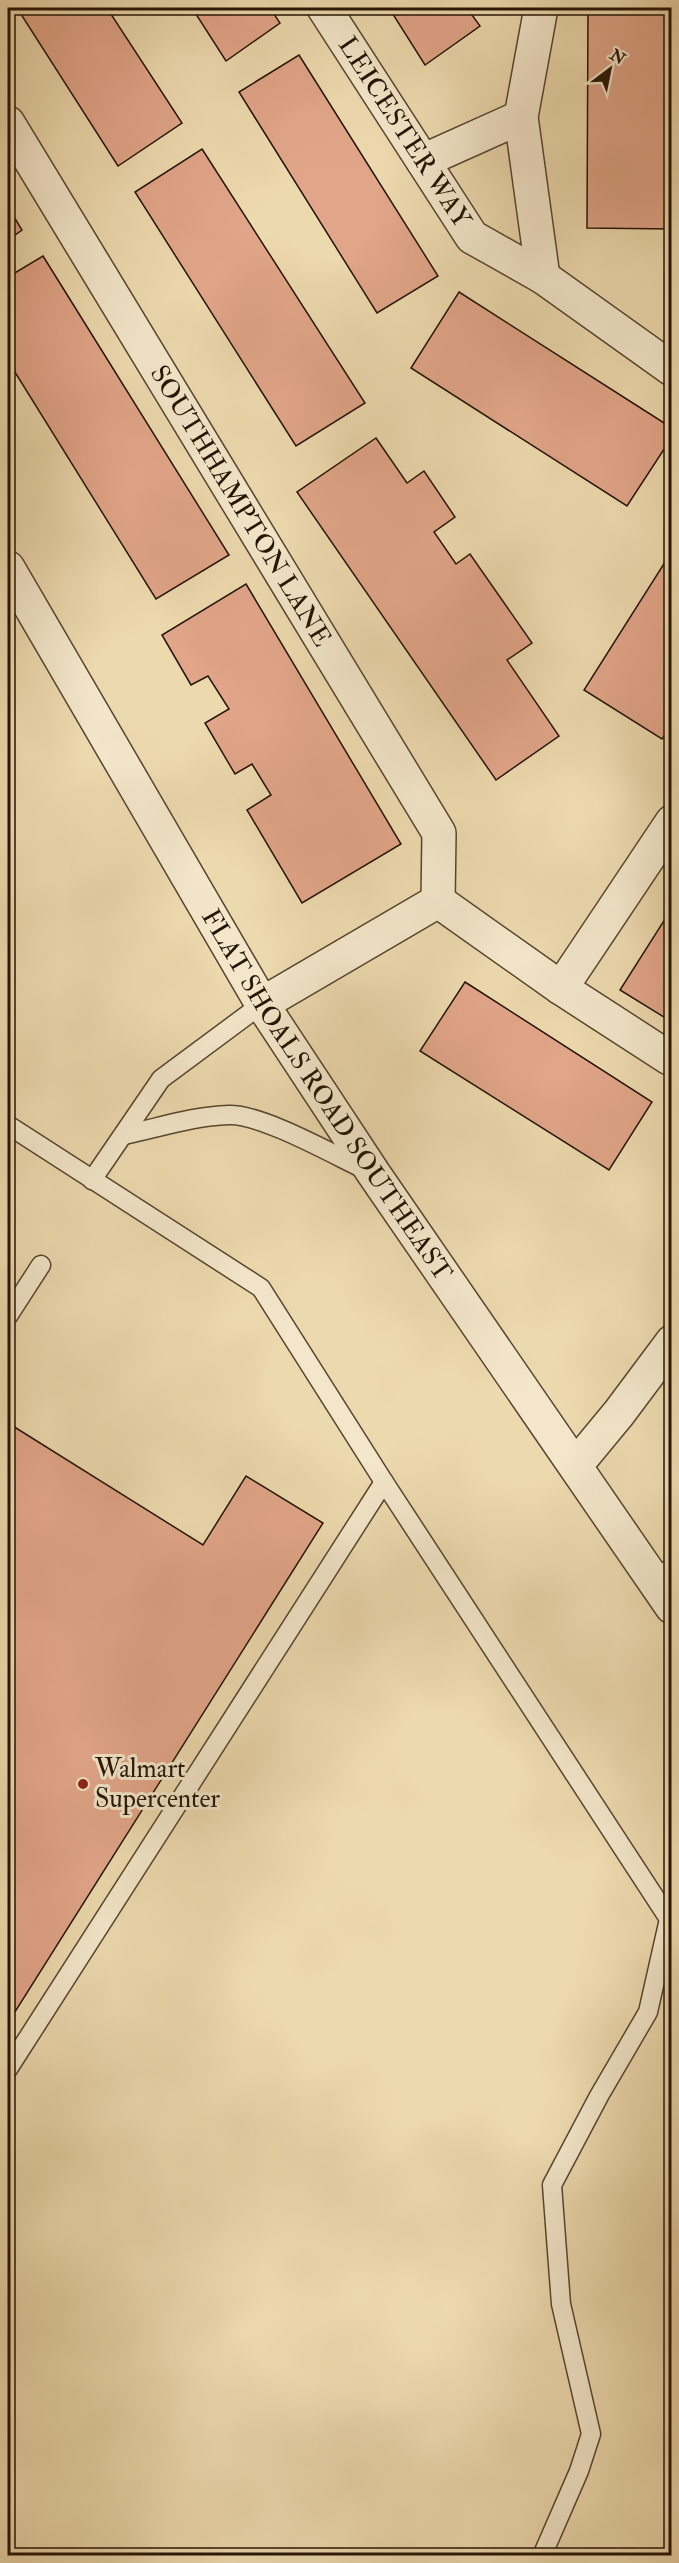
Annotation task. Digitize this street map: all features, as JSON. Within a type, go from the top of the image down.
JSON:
[{"type":"street","name":"LEICESTER WAY","points":[[324,8],[472,237],[543,277],[672,369]]},
{"type":"street","points":[[541,8],[522,117],[543,277]]},
{"type":"street","points":[[423,161],[522,117]]},
{"type":"street","name":"SOUTHHAMPTON LANE","points":[[8,123],[439,833],[438,901]]},
{"type":"street","name":"FLAT SHOALS ROAD SOUTHEAST","points":[[8,568],[262,1004],[374,1174],[576,1465],[666,1585]]},
{"type":"street","points":[[561,988],[672,822]]},
{"type":"street","points":[[262,1004],[438,901],[561,988],[669,1058]]},
{"type":"street","points":[[576,1465],[619,1413],[672,1341]]},
{"type":"lane","points":[[92,1180],[161,1079],[262,1004]]},
{"type":"lane","points":[[124,1135],[183,1121],[230,1115],[264,1122],[374,1174]]},
{"type":"lane","points":[[8,1125],[261,1288],[384,1482],[669,1919],[648,2012],[598,2096],[552,2185],[561,2304],[591,2434],[579,2471],[542,2556]]},
{"type":"lane","points":[[8,1316],[41,1265]]},
{"type":"lane","points":[[8,2069],[384,1482]]},
{"type":"building","points":[[17,8],[107,8],[182,123],[118,166]]},
{"type":"building","points":[[192,8],[270,8],[280,23],[226,61]]},
{"type":"building","points":[[389,8],[467,8],[480,26],[425,65]]},
{"type":"building","points":[[588,8],[672,8],[672,229],[587,228]]},
{"type":"building","points":[[299,55],[438,276],[377,313],[239,92]]},
{"type":"building","points":[[202,149],[365,403],[296,446],[135,192]]},
{"type":"building","points":[[8,207],[22,230],[8,240]]},
{"type":"building","points":[[43,256],[229,555],[156,599],[8,361],[8,277]]},
{"type":"building","points":[[459,292],[672,428],[672,437],[627,506],[411,368]]},
{"type":"building","points":[[376,438],[407,483],[424,471],[455,517],[434,532],[456,564],[470,554],[532,643],[507,660],[559,736],[496,780],[297,492]]},
{"type":"building","points":[[672,551],[672,725],[662,739],[584,690]]},
{"type":"building","points":[[246,584],[401,844],[302,903],[247,810],[271,795],[252,764],[235,774],[205,723],[229,709],[208,676],[191,685],[162,635]]},
{"type":"building","points":[[672,908],[672,1022],[620,990]]},
{"type":"building","points":[[465,982],[652,1102],[609,1170],[420,1051]]},
{"type":"building","name":"Walmart Supercenter","points":[[8,1423],[203,1545],[246,1476],[323,1523],[8,2023]]},
{"type":"place","name":"Walmart Supercenter","points":[[83,1784]]}]
